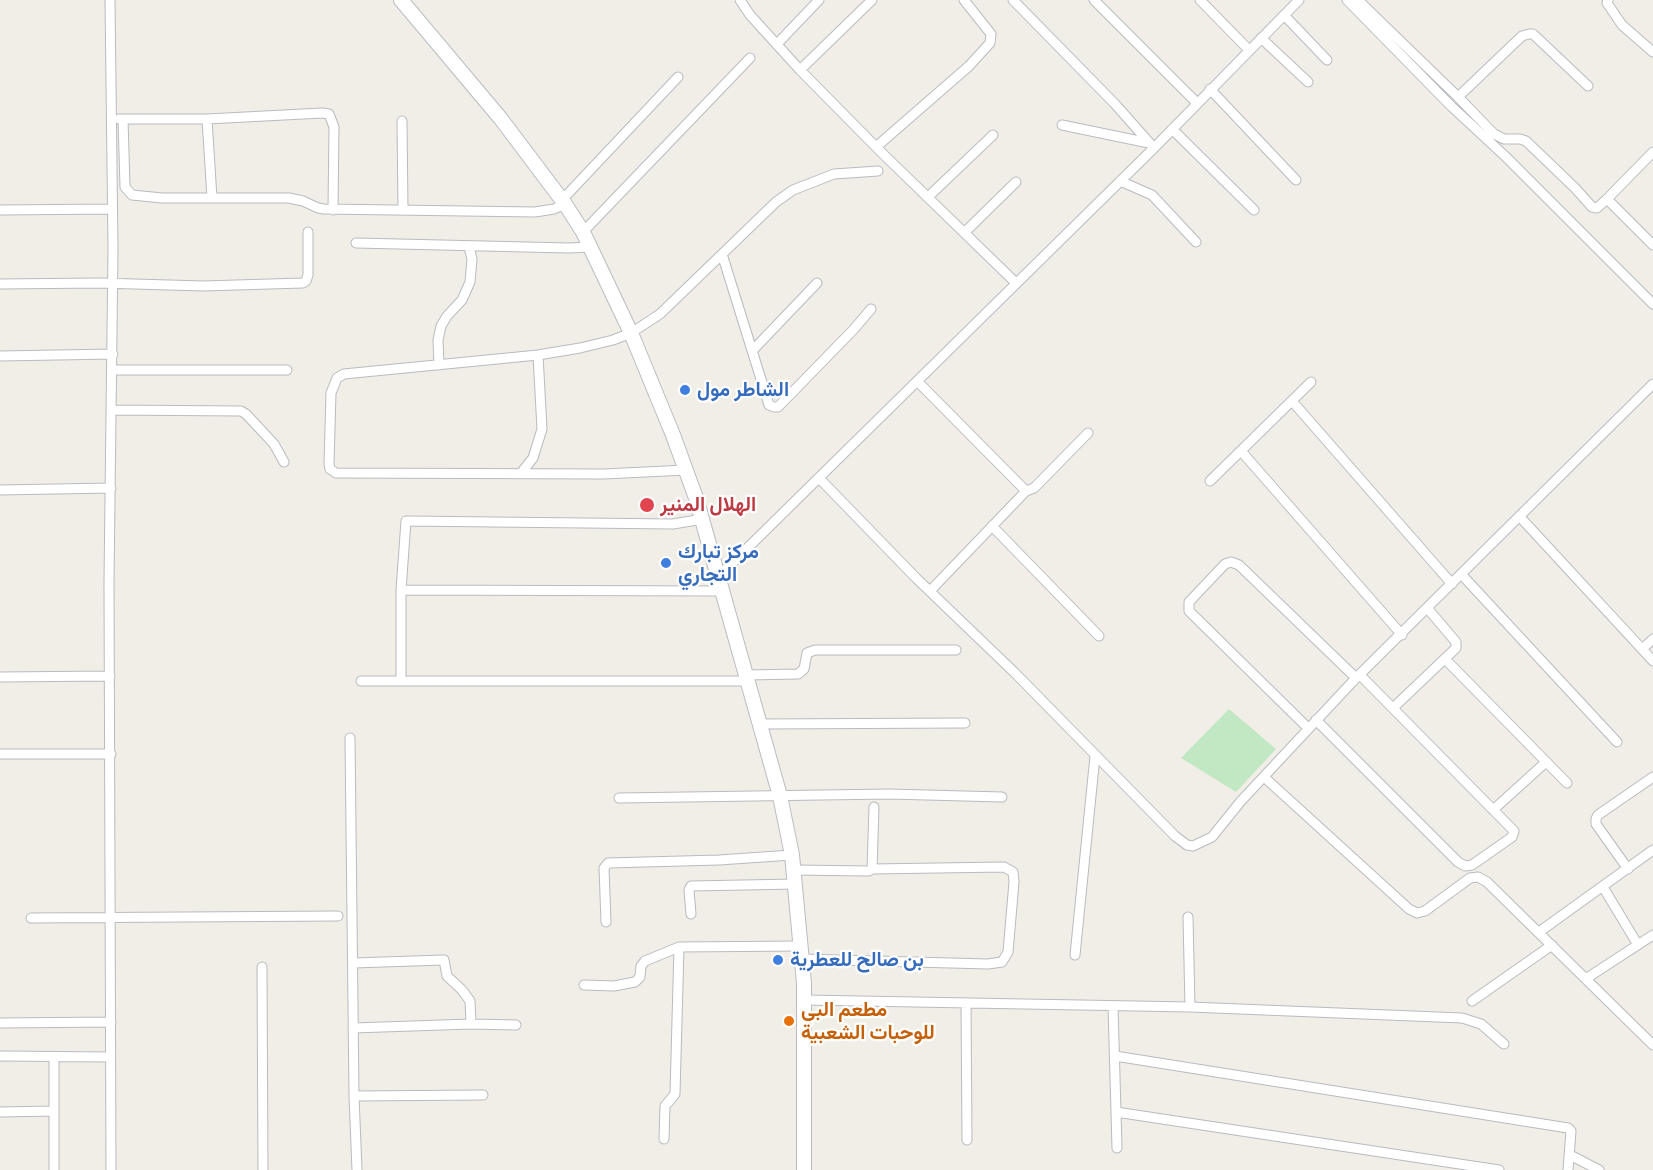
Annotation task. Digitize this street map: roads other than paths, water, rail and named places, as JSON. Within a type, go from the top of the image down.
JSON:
[{"type":"main road","points":[[400,0],[501,118],[564,202],[583,232],[631,333],[686,470],[719,576],[780,796],[792,855],[805,1000],[804,1170]]},
{"type":"street","points":[[110,0],[113,284],[110,676],[111,1170]]},
{"type":"street","points":[[777,44],[819,0]]},
{"type":"street","points":[[800,70],[872,0]]},
{"type":"street","points":[[876,147],[969,66],[990,43],[991,34],[964,0]]},
{"type":"street","points":[[1013,0],[1115,104],[1151,146]]},
{"type":"street","points":[[1094,0],[1197,103]]},
{"type":"street","points":[[1200,0],[1249,50]]},
{"type":"street","points":[[719,576],[918,382],[1299,0]]},
{"type":"street","points":[[1347,0],[1451,106],[1506,157],[1653,304]]},
{"type":"street","points":[[1358,0],[1494,134],[1504,139],[1526,141],[1592,207],[1597,208],[1607,199],[1653,152]]},
{"type":"street","points":[[1608,0],[1607,3],[1622,25],[1653,52]]},
{"type":"street","points":[[740,2],[800,70],[1016,283]]},
{"type":"street","points":[[1284,15],[1327,60]]},
{"type":"street","points":[[1458,97],[1522,36],[1529,33],[1533,34],[1588,86]]},
{"type":"street","points":[[1261,38],[1308,82]]},
{"type":"street","points":[[583,232],[750,58]]},
{"type":"street","points":[[123,119],[125,187],[132,195],[162,198],[289,198],[318,208],[333,210],[535,212],[554,209],[564,202],[678,77]]},
{"type":"street","points":[[1210,89],[1296,180]]},
{"type":"street","points":[[110,120],[329,114],[334,127],[333,210]]},
{"type":"street","points":[[207,119],[212,198]]},
{"type":"street","points":[[402,121],[403,210]]},
{"type":"street","points":[[1062,125],[1151,146]]},
{"type":"street","points":[[1172,129],[1254,210]]},
{"type":"street","points":[[928,197],[993,135]]},
{"type":"street","points":[[686,470],[604,474],[344,474],[330,468],[329,401],[332,387],[340,375],[538,355],[580,348],[631,333],[660,314],[776,201],[793,190],[834,174],[878,171]]},
{"type":"street","points":[[1120,181],[1152,195],[1196,242]]},
{"type":"street","points":[[964,232],[1016,182]]},
{"type":"street","points":[[1607,199],[1653,245]]},
{"type":"street","points":[[0,210],[112,209]]},
{"type":"street","points":[[0,284],[203,286],[303,283],[308,275],[308,232]]},
{"type":"street","points":[[356,243],[469,247],[590,247]]},
{"type":"street","points":[[439,365],[438,340],[441,326],[462,300],[470,282],[469,247]]},
{"type":"street","points":[[722,254],[769,405],[774,407],[778,407],[871,309]]},
{"type":"street","points":[[753,350],[817,283]]},
{"type":"street","points":[[0,356],[113,354]]},
{"type":"street","points":[[521,473],[533,458],[542,429],[538,355]]},
{"type":"street","points":[[112,370],[287,370]]},
{"type":"street","points":[[918,382],[1026,491]]},
{"type":"street","points":[[1210,481],[1311,382]]},
{"type":"street","points":[[819,478],[1175,836],[1187,845],[1193,846],[1212,837],[1308,728],[1358,676],[1653,384]]},
{"type":"street","points":[[1292,401],[1452,584]]},
{"type":"street","points":[[112,410],[241,411],[274,444],[284,462]]},
{"type":"street","points":[[930,591],[1026,491],[1034,488],[1088,433]]},
{"type":"street","points":[[1241,451],[1401,635]]},
{"type":"street","points":[[0,490],[111,488]]},
{"type":"street","points":[[1520,517],[1653,661]]},
{"type":"street","points":[[401,681],[401,590],[406,521],[673,524],[702,519]]},
{"type":"street","points":[[992,526],[1099,636]]},
{"type":"street","points":[[1308,728],[1189,611],[1189,602],[1225,564],[1231,562],[1239,565],[1393,708],[1514,831],[1513,835],[1472,865],[1462,865],[1316,720]]},
{"type":"street","points":[[1462,575],[1617,742]]},
{"type":"street","points":[[401,590],[723,591]]},
{"type":"street","points":[[1393,708],[1456,648],[1457,643],[1428,609]]},
{"type":"street","points":[[1642,649],[1653,639]]},
{"type":"street","points":[[361,681],[747,678],[798,674],[804,669],[807,653],[815,650],[956,650]]},
{"type":"street","points":[[1445,659],[1567,783]]},
{"type":"street","points":[[0,677],[110,676]]},
{"type":"street","points":[[760,724],[965,723]]},
{"type":"street","points":[[350,738],[357,1170]]},
{"type":"street","points":[[0,754],[111,754]]},
{"type":"street","points":[[1075,955],[1095,756]]},
{"type":"street","points":[[1493,810],[1546,762]]},
{"type":"street","points":[[1264,777],[1409,909],[1417,913],[1425,911],[1470,878],[1478,877],[1486,882],[1587,978],[1653,1045]]},
{"type":"street","points":[[1628,869],[1596,824],[1596,819],[1598,815],[1653,777]]},
{"type":"street","points":[[619,798],[889,794],[1002,797]]},
{"type":"street","points":[[872,869],[874,807]]},
{"type":"street","points":[[1539,932],[1652,853]]},
{"type":"street","points":[[606,922],[604,868],[608,864],[792,855]]},
{"type":"street","points":[[584,985],[614,986],[635,982],[640,976],[641,966],[645,961],[679,947],[988,964],[1002,962],[1008,952],[1013,872],[1004,867],[872,869],[691,886],[689,890],[691,914]]},
{"type":"street","points":[[1603,887],[1638,945]]},
{"type":"street","points":[[31,918],[338,916]]},
{"type":"street","points":[[1188,917],[1190,1007]]},
{"type":"street","points":[[1587,978],[1653,935]]},
{"type":"street","points":[[1472,1000],[1552,945]]},
{"type":"street","points":[[664,1139],[665,1106],[675,1094],[679,947]]},
{"type":"street","points":[[353,963],[444,960],[447,976],[470,1001],[471,1024]]},
{"type":"street","points":[[262,967],[262,1170]]},
{"type":"street","points":[[805,1000],[1190,1007],[1462,1018],[1480,1024],[1504,1044]]},
{"type":"street","points":[[966,1003],[967,1140]]},
{"type":"street","points":[[1113,1006],[1117,1148]]},
{"type":"street","points":[[0,1023],[111,1022]]},
{"type":"street","points":[[353,1028],[471,1024],[516,1025]]},
{"type":"street","points":[[0,1056],[110,1057]]},
{"type":"street","points":[[1114,1056],[1568,1128],[1571,1131],[1568,1170]]},
{"type":"street","points":[[54,1057],[54,1170]]},
{"type":"street","points":[[354,1095],[483,1095]]},
{"type":"street","points":[[0,1112],[54,1111]]},
{"type":"street","points":[[1116,1112],[1499,1170]]},
{"type":"street","points":[[1570,1155],[1599,1170]]},
{"type":"place","name":"الشاطر مول","points":[[685,390]]},
{"type":"place","name":"الهلال المنير","points":[[647,505]]},
{"type":"place","name":"مركز تبارك التجاري","points":[[666,563]]},
{"type":"place","name":"بن صالح للعطرية","points":[[778,960]]},
{"type":"place","name":"مطعم البي للوحبات الشعبية","points":[[789,1021]]}]
